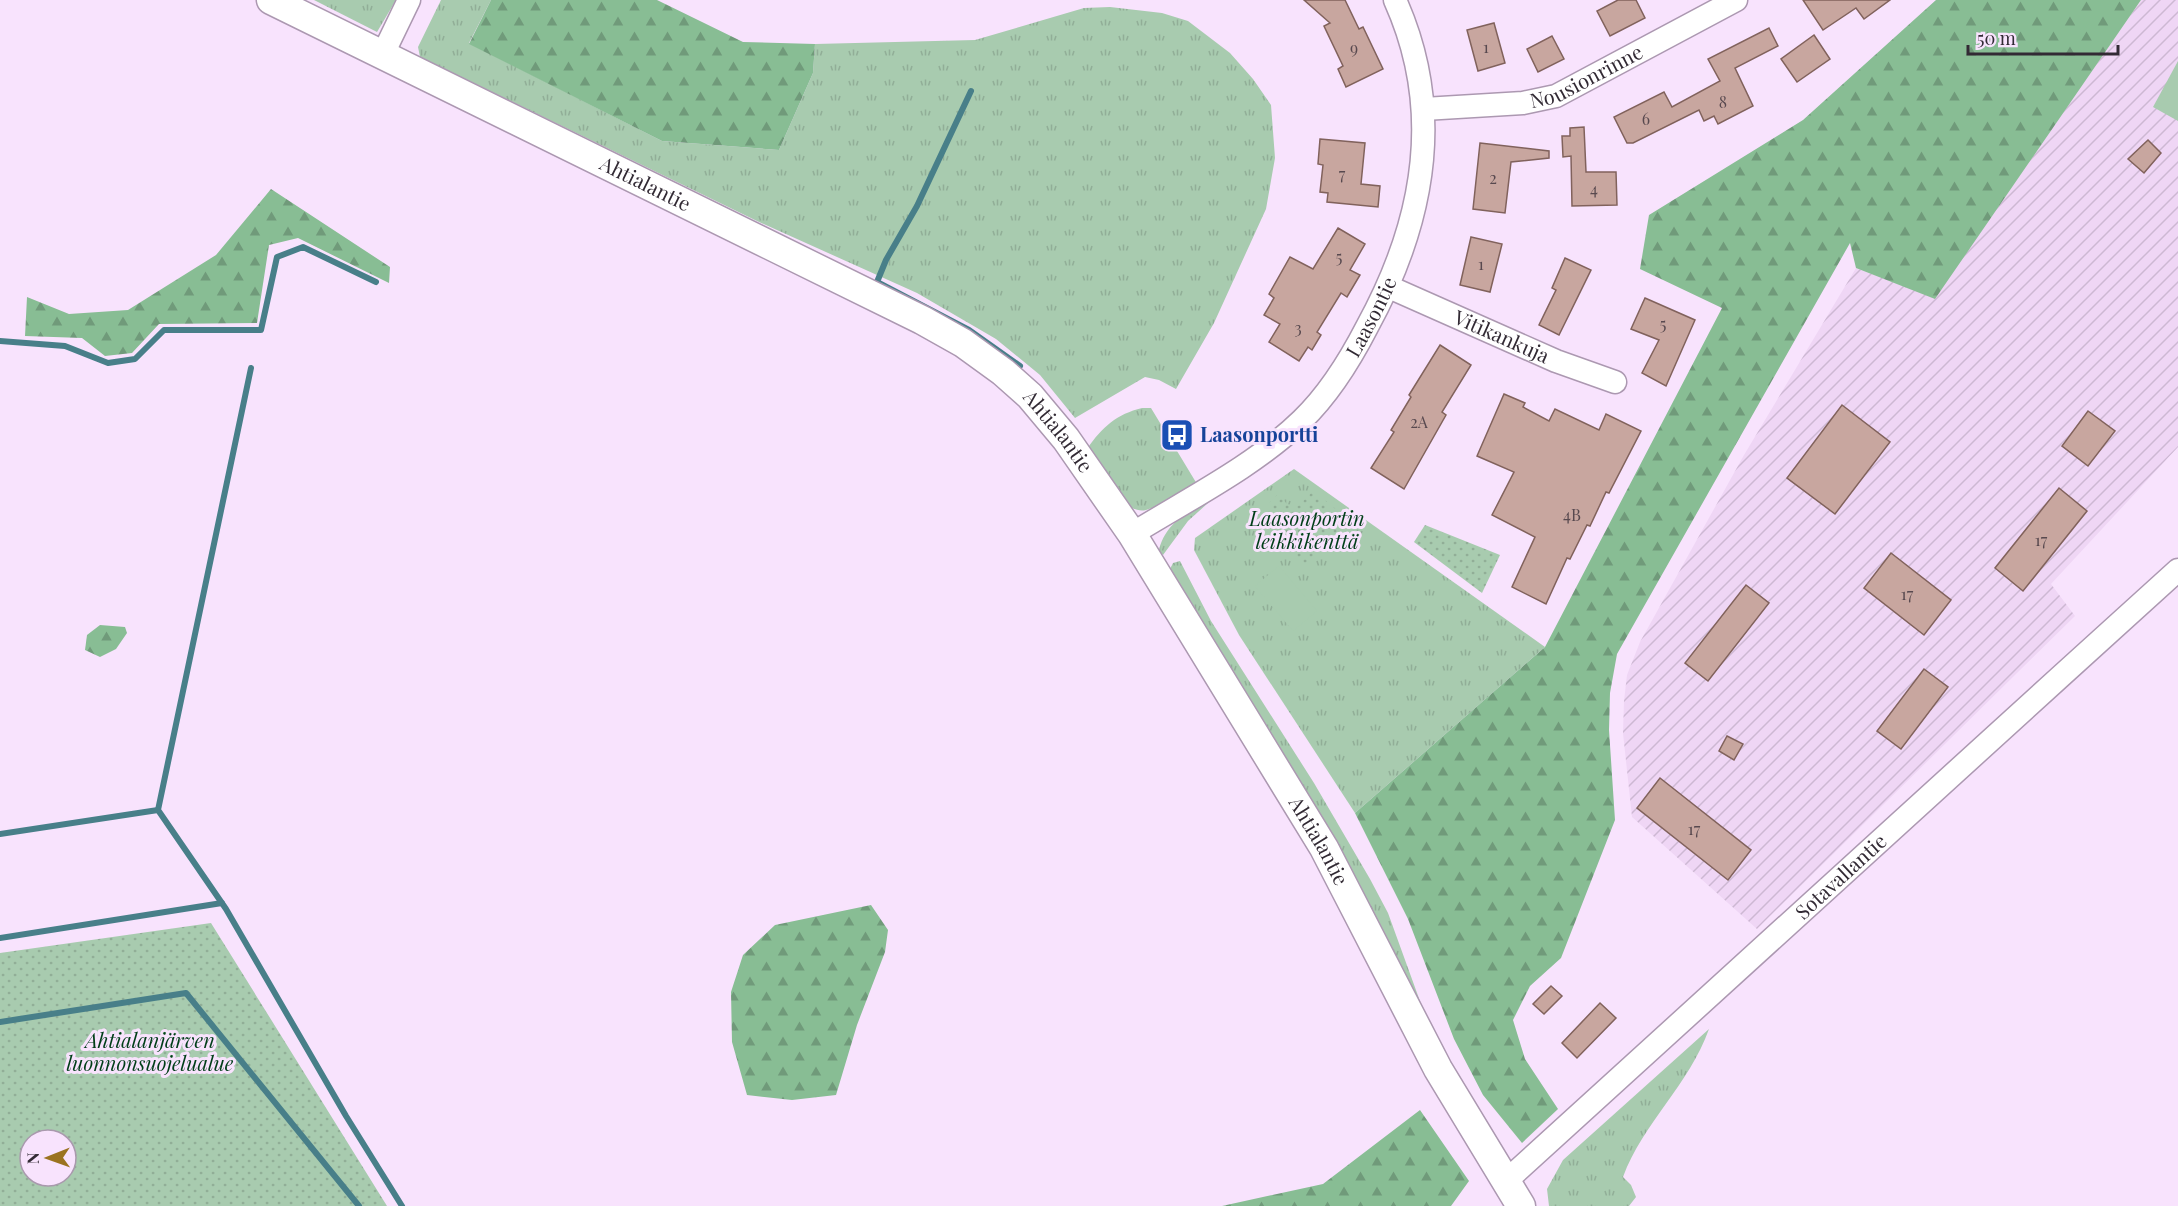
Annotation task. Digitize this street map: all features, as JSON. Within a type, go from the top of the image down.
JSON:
[{"type":"street","name":"Ahtialantie","points":[[271,0],[922,320],[963,343],[1003,372],[1030,396],[1066,439],[1132,534],[1324,848],[1438,1070],[1521,1206]]},
{"type":"street","points":[[382,56],[409,0]]},
{"type":"street","name":"Laasontie","points":[[1132,534],[1244,465],[1302,420],[1327,392],[1349,360],[1389,287],[1416,205],[1422,166],[1424,109],[1415,51],[1395,0]]},
{"type":"street","name":"Nousionrinne","points":[[1424,109],[1523,103],[1556,96],[1736,0]]},
{"type":"street","name":"Vitikankuja","points":[[1389,287],[1556,361],[1615,382]]},
{"type":"street","name":"Sotavallantie","points":[[1505,1182],[1759,954],[1865,852],[2178,570]]},
{"type":"shaded area","points":[[2141,0],[2178,0],[2178,447],[2051,584],[2075,616],[1757,929],[1632,817],[1623,733],[1624,701],[1627,675],[1640,642],[1744,455],[1856,268],[1935,298]]},
{"type":"green space","points":[[314,0],[396,0],[377,32]]},
{"type":"green space","points":[[441,0],[491,0],[469,43],[662,141],[779,150],[813,73],[815,44],[975,40],[1084,8],[1110,7],[1162,13],[1188,21],[1230,53],[1253,79],[1271,105],[1275,158],[1266,209],[1214,323],[1176,389],[1159,380],[1145,377],[1075,418],[1040,375],[996,339],[917,293],[757,221],[420,57],[418,47]]},
{"type":"green space","points":[[491,0],[657,0],[743,42],[815,44],[813,73],[779,150],[662,141],[469,44]]},
{"type":"green space","points":[[1936,0],[2141,0],[1935,299],[1856,268],[1850,243],[1617,654],[1610,693],[1609,730],[1615,820],[1561,958],[1530,986],[1513,1020],[1525,1059],[1558,1109],[1522,1143],[1483,1095],[1454,1039],[1408,919],[1355,813],[1545,647],[1722,308],[1640,269],[1649,215],[1803,120]]},
{"type":"green space","points":[[2178,61],[2178,121],[2153,107]]},
{"type":"green space","points":[[271,189],[390,267],[389,283],[298,238],[269,245],[257,323],[159,324],[132,353],[105,356],[82,338],[25,336],[27,297],[69,314],[128,310],[216,255]]},
{"type":"green space","points":[[1142,408],[1151,408],[1197,484],[1152,508],[1137,510],[1128,506],[1120,498],[1087,449],[1111,422]]},
{"type":"green space","points":[[1294,469],[1545,647],[1355,813],[1239,635],[1194,550],[1195,538]]},
{"type":"green space","name":"Laasonportin leikkikenttä","points":[[1313,491],[1351,521],[1351,525],[1305,567],[1264,520],[1264,512],[1278,494],[1287,504],[1298,506]]},
{"type":"green space","points":[[1208,501],[1188,521],[1163,555],[1159,551],[1165,534],[1184,514]]},
{"type":"green space","points":[[1425,525],[1500,555],[1482,593],[1414,542]]},
{"type":"green space","points":[[1180,561],[1211,621],[1314,783],[1370,879],[1388,913],[1425,1015],[1168,573],[1173,563]]},
{"type":"green space","points":[[1279,566],[1317,611],[1293,631],[1255,586]]},
{"type":"green space","points":[[100,625],[125,627],[127,633],[116,649],[100,657],[85,650],[87,635]]},
{"type":"green space","points":[[871,905],[888,930],[885,952],[857,1025],[836,1095],[792,1100],[747,1095],[732,1042],[731,992],[743,955],[775,925]]},
{"type":"green space","name":"Ahtialanjärven luonnonsuojelualue","points":[[211,923],[387,1206],[0,1206],[0,953]]},
{"type":"green space","points":[[1709,1029],[1690,1068],[1632,1157],[1623,1177],[1631,1185],[1636,1197],[1629,1206],[1549,1206],[1547,1189],[1563,1160]]},
{"type":"green space","points":[[1420,1110],[1469,1181],[1451,1206],[1222,1206],[1323,1184]]},
{"type":"building","points":[[1304,0],[1345,0],[1359,29],[1363,27],[1383,69],[1346,87],[1338,69],[1343,66],[1324,26],[1330,23]]},
{"type":"building","points":[[1618,0],[1636,0],[1645,18],[1610,36],[1597,11]]},
{"type":"building","points":[[1803,0],[1890,0],[1864,19],[1856,8],[1823,30]]},
{"type":"building","points":[[1494,23],[1505,63],[1478,71],[1467,30]]},
{"type":"building","points":[[1769,28],[1778,46],[1735,68],[1753,106],[1718,124],[1714,116],[1704,121],[1699,110],[1633,143],[1627,143],[1614,117],[1664,92],[1672,107],[1720,81],[1708,59]]},
{"type":"building","points":[[1814,35],[1830,59],[1797,82],[1781,59]]},
{"type":"building","points":[[1552,36],[1564,59],[1538,72],[1527,49]]},
{"type":"building","points":[[1584,127],[1586,172],[1616,172],[1617,205],[1572,206],[1571,156],[1563,157],[1562,136],[1570,136],[1570,128]]},
{"type":"building","points":[[1320,139],[1365,143],[1361,184],[1380,186],[1378,207],[1327,202],[1328,193],[1320,192],[1323,165],[1318,164]]},
{"type":"building","points":[[2148,140],[2161,153],[2144,173],[2128,159]]},
{"type":"building","points":[[1480,143],[1549,151],[1549,158],[1511,162],[1505,213],[1473,209]]},
{"type":"building","points":[[1338,228],[1365,244],[1350,270],[1360,275],[1347,297],[1341,293],[1317,332],[1321,335],[1312,350],[1308,347],[1299,361],[1269,342],[1280,324],[1264,315],[1274,298],[1269,294],[1290,257],[1313,269]]},
{"type":"building","points":[[1471,237],[1502,244],[1490,292],[1460,285]]},
{"type":"building","points":[[1565,258],[1591,270],[1559,335],[1539,325],[1556,290],[1552,288]]},
{"type":"building","points":[[1645,298],[1695,320],[1666,386],[1642,373],[1659,340],[1631,329]]},
{"type":"building","points":[[1440,345],[1471,365],[1442,412],[1446,415],[1404,489],[1371,468],[1394,432],[1391,430],[1411,397],[1409,395]]},
{"type":"building","points":[[1504,394],[1525,403],[1523,407],[1549,421],[1555,409],[1599,430],[1606,414],[1641,431],[1609,493],[1606,492],[1590,526],[1587,525],[1570,559],[1567,558],[1546,604],[1512,587],[1535,537],[1492,515],[1514,472],[1477,456]]},
{"type":"building","points":[[1842,405],[1890,442],[1835,514],[1787,478]]},
{"type":"building","points":[[2088,411],[2115,431],[2088,466],[2062,446]]},
{"type":"building","points":[[2059,488],[2087,511],[2023,591],[1995,568]]},
{"type":"building","points":[[1891,553],[1951,600],[1924,635],[1864,588]]},
{"type":"building","points":[[1746,585],[1769,603],[1708,681],[1685,663]]},
{"type":"building","points":[[1924,669],[1948,687],[1901,749],[1877,731]]},
{"type":"building","points":[[1727,736],[1743,744],[1734,760],[1719,751]]},
{"type":"building","points":[[1660,778],[1751,850],[1728,880],[1637,808]]},
{"type":"building","points":[[1551,986],[1562,996],[1544,1014],[1533,1004]]},
{"type":"building","points":[[1600,1003],[1616,1018],[1577,1058],[1562,1043]]},
{"type":"waterway","points":[[971,91],[917,206],[886,260],[877,282],[969,330],[1020,366]]},
{"type":"waterway","points":[[0,341],[65,346],[108,363],[135,359],[164,330],[261,330],[277,257],[303,247],[376,282]]},
{"type":"waterway","points":[[251,368],[158,810],[226,909],[346,1116],[402,1206]]},
{"type":"waterway","points":[[0,834],[158,810]]},
{"type":"waterway","points":[[0,938],[222,903]]},
{"type":"waterway","points":[[0,1022],[186,993],[359,1206]]},
{"type":"place","name":"Laasonportti","points":[[1177,435]]}]
